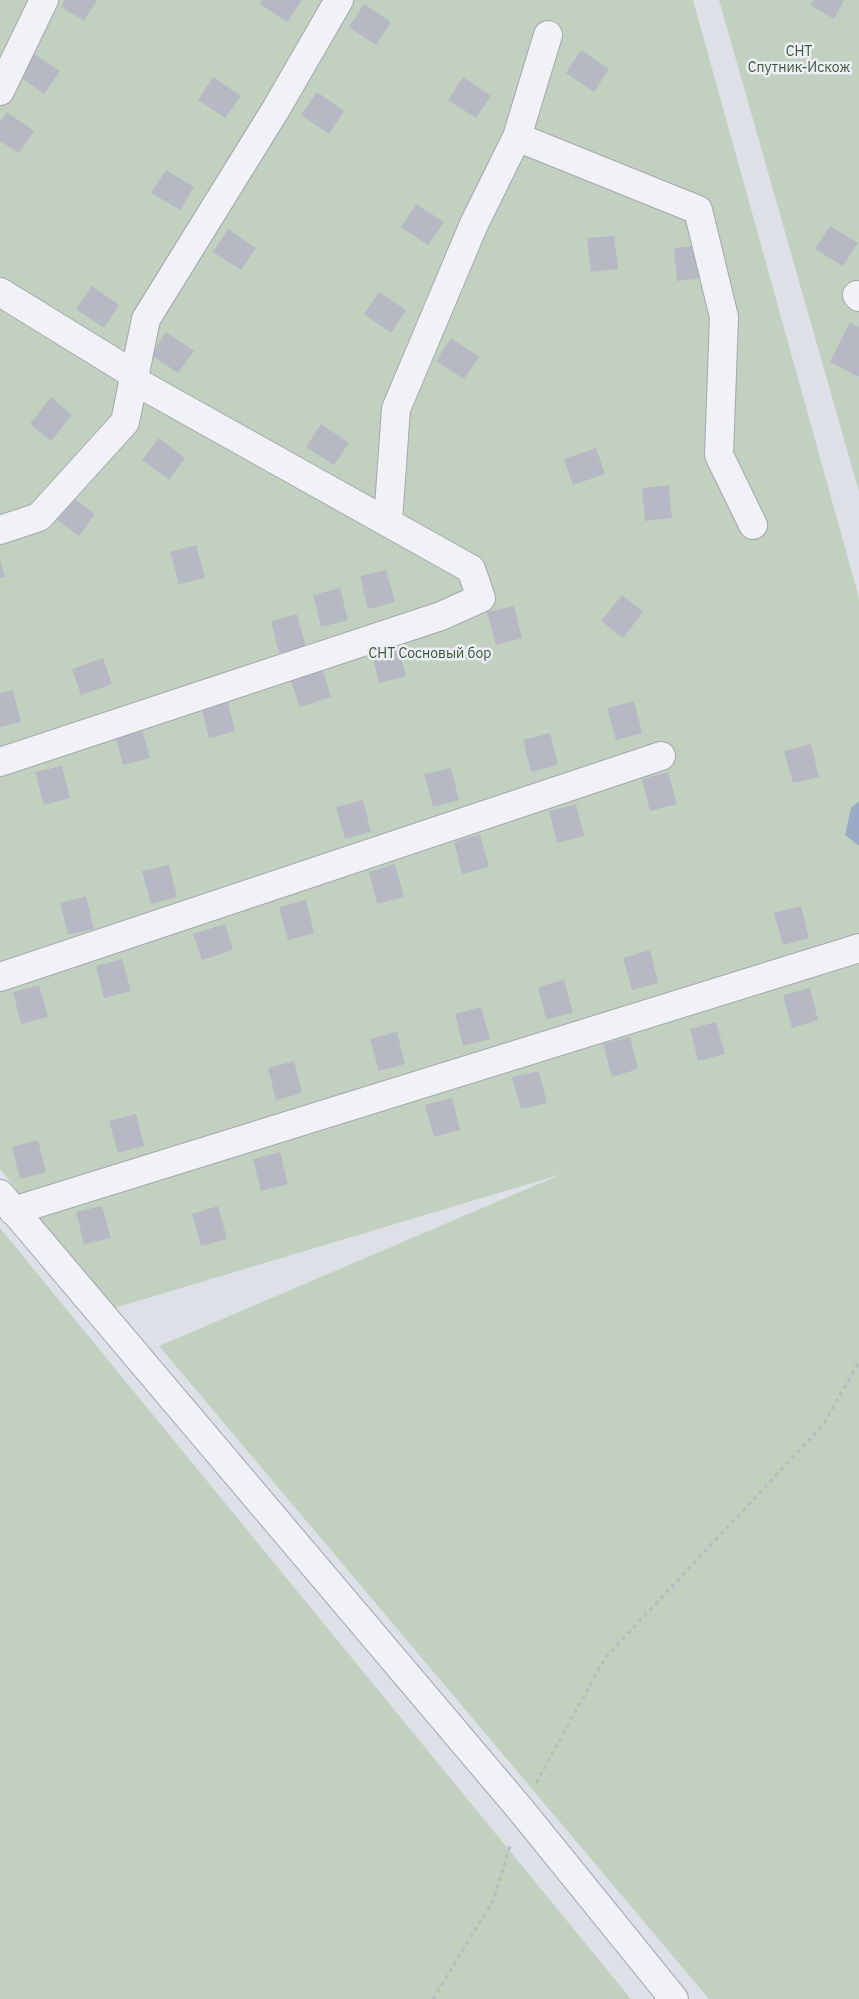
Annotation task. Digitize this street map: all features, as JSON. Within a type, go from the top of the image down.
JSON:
[{"type":"street","points":[[0,91],[44,0]]},
{"type":"street","points":[[0,530],[40,517],[125,422],[132,380],[146,319],[276,109],[339,0]]},
{"type":"street","points":[[388,521],[396,408],[474,224],[516,137],[548,35]]},
{"type":"street","points":[[516,137],[698,210],[724,317],[719,455],[753,525]]},
{"type":"street","points":[[0,292],[130,372],[132,380],[388,521],[471,569],[481,598],[441,616],[0,762]]},
{"type":"street","points":[[0,977],[661,756]]},
{"type":"street","points":[[674,1999],[521,1810],[7,1202],[859,948]]},
{"type":"path","points":[[433,1999],[493,1901],[521,1810],[605,1658],[823,1425],[859,1362]]},
{"type":"green space","name":"СНТ Сосновый бор","points":[[0,0],[693,0],[859,598],[859,1999],[709,1999],[159,1346],[562,1174],[111,1309],[0,1169]]},
{"type":"green space","name":"СНТ Спутник-Искож","points":[[719,0],[859,0],[859,492]]},
{"type":"green space","points":[[0,1228],[631,1999],[0,1999]]},
{"type":"water","points":[[859,801],[859,846],[845,835],[851,808]]},
{"type":"building","points":[[65,0],[97,0],[84,21],[61,7]]},
{"type":"building","points":[[262,0],[302,0],[287,22],[259,3]]},
{"type":"building","points":[[813,0],[844,0],[834,19],[810,5]]},
{"type":"building","points":[[364,4],[391,22],[376,45],[349,27]]},
{"type":"building","points":[[581,50],[609,69],[594,92],[566,73]]},
{"type":"building","points":[[32,53],[60,71],[44,94],[17,75]]},
{"type":"building","points":[[213,77],[241,96],[225,118],[198,100]]},
{"type":"building","points":[[463,77],[491,96],[476,118],[448,100]]},
{"type":"building","points":[[317,92],[344,111],[329,134],[301,115]]},
{"type":"building","points":[[7,112],[34,131],[19,153],[0,141],[0,122]]},
{"type":"building","points":[[166,170],[194,187],[180,210],[151,193]]},
{"type":"building","points":[[416,204],[444,222],[428,245],[401,227]]},
{"type":"building","points":[[830,226],[858,243],[843,266],[815,249]]},
{"type":"building","points":[[228,229],[256,248],[241,270],[213,252]]},
{"type":"building","points":[[614,236],[618,269],[591,272],[587,238]]},
{"type":"building","points":[[701,245],[705,278],[677,281],[674,248]]},
{"type":"building","points":[[92,286],[119,305],[104,328],[76,309]]},
{"type":"building","points":[[379,292],[406,310],[391,333],[364,314]]},
{"type":"building","points":[[850,322],[859,327],[859,377],[830,362]]},
{"type":"building","points":[[166,332],[194,351],[178,373],[151,355]]},
{"type":"building","points":[[451,338],[479,357],[464,379],[436,361]]},
{"type":"building","points":[[51,397],[72,415],[51,441],[30,424]]},
{"type":"building","points":[[321,424],[349,443],[334,465],[306,447]]},
{"type":"building","points":[[159,438],[185,458],[169,480],[142,460]]},
{"type":"building","points":[[596,448],[605,474],[573,485],[564,459]]},
{"type":"building","points":[[669,485],[672,518],[645,521],[642,488]]},
{"type":"building","points":[[68,494],[95,514],[79,536],[52,516]]},
{"type":"building","points":[[196,545],[205,578],[179,584],[170,552]]},
{"type":"building","points":[[0,560],[5,577],[0,578]]},
{"type":"building","points":[[386,570],[395,602],[368,609],[360,576]]},
{"type":"building","points":[[340,588],[348,620],[321,627],[313,595]]},
{"type":"building","points":[[622,595],[643,612],[623,638],[601,621]]},
{"type":"building","points":[[514,606],[522,638],[496,645],[487,612]]},
{"type":"building","points":[[297,614],[306,647],[279,653],[271,621]]},
{"type":"building","points":[[397,644],[406,676],[379,683],[371,651]]},
{"type":"building","points":[[103,658],[112,684],[81,695],[72,669]]},
{"type":"building","points":[[323,670],[331,697],[300,707],[291,681]]},
{"type":"building","points":[[13,690],[21,722],[0,727],[0,693]]},
{"type":"building","points":[[227,699],[235,731],[209,738],[201,706]]},
{"type":"building","points":[[634,701],[642,733],[616,740],[607,708]]},
{"type":"building","points":[[141,726],[150,758],[123,765],[115,733]]},
{"type":"building","points":[[550,733],[558,765],[531,772],[523,740]]},
{"type":"building","points":[[811,744],[819,777],[793,783],[784,751]]},
{"type":"building","points":[[62,766],[70,798],[44,805],[35,772]]},
{"type":"building","points":[[451,768],[459,800],[433,807],[424,774]]},
{"type":"building","points":[[668,772],[677,804],[650,811],[642,779]]},
{"type":"building","points":[[363,800],[371,832],[345,839],[336,807]]},
{"type":"building","points":[[576,804],[584,836],[557,843],[549,811]]},
{"type":"building","points":[[480,834],[489,867],[462,874],[454,842]]},
{"type":"building","points":[[395,864],[404,897],[377,904],[369,872]]},
{"type":"building","points":[[169,865],[177,897],[151,904],[142,871]]},
{"type":"building","points":[[86,896],[94,929],[68,935],[60,903]]},
{"type":"building","points":[[306,900],[314,933],[288,940],[279,907]]},
{"type":"building","points":[[801,906],[809,938],[783,945],[774,913]]},
{"type":"building","points":[[225,924],[233,950],[202,960],[193,934]]},
{"type":"building","points":[[650,950],[658,983],[632,990],[623,958]]},
{"type":"building","points":[[122,959],[131,991],[104,998],[96,966]]},
{"type":"building","points":[[564,980],[573,1013],[546,1019],[538,987]]},
{"type":"building","points":[[39,985],[48,1017],[21,1024],[13,992]]},
{"type":"building","points":[[810,988],[818,1020],[792,1028],[783,995]]},
{"type":"building","points":[[481,1007],[490,1039],[463,1046],[455,1014]]},
{"type":"building","points":[[716,1022],[725,1054],[698,1061],[690,1029]]},
{"type":"building","points":[[397,1032],[405,1064],[379,1071],[370,1039]]},
{"type":"building","points":[[630,1037],[638,1069],[612,1077],[603,1044]]},
{"type":"building","points":[[294,1061],[302,1093],[276,1100],[268,1068]]},
{"type":"building","points":[[539,1071],[547,1103],[521,1109],[512,1077]]},
{"type":"building","points":[[452,1098],[460,1130],[434,1137],[425,1105]]},
{"type":"building","points":[[136,1114],[144,1146],[118,1153],[109,1121]]},
{"type":"building","points":[[38,1140],[46,1172],[20,1179],[12,1147]]},
{"type":"building","points":[[280,1152],[288,1184],[261,1191],[253,1159]]},
{"type":"building","points":[[102,1206],[111,1238],[84,1244],[76,1212]]},
{"type":"building","points":[[218,1206],[227,1239],[201,1246],[192,1214]]}]
